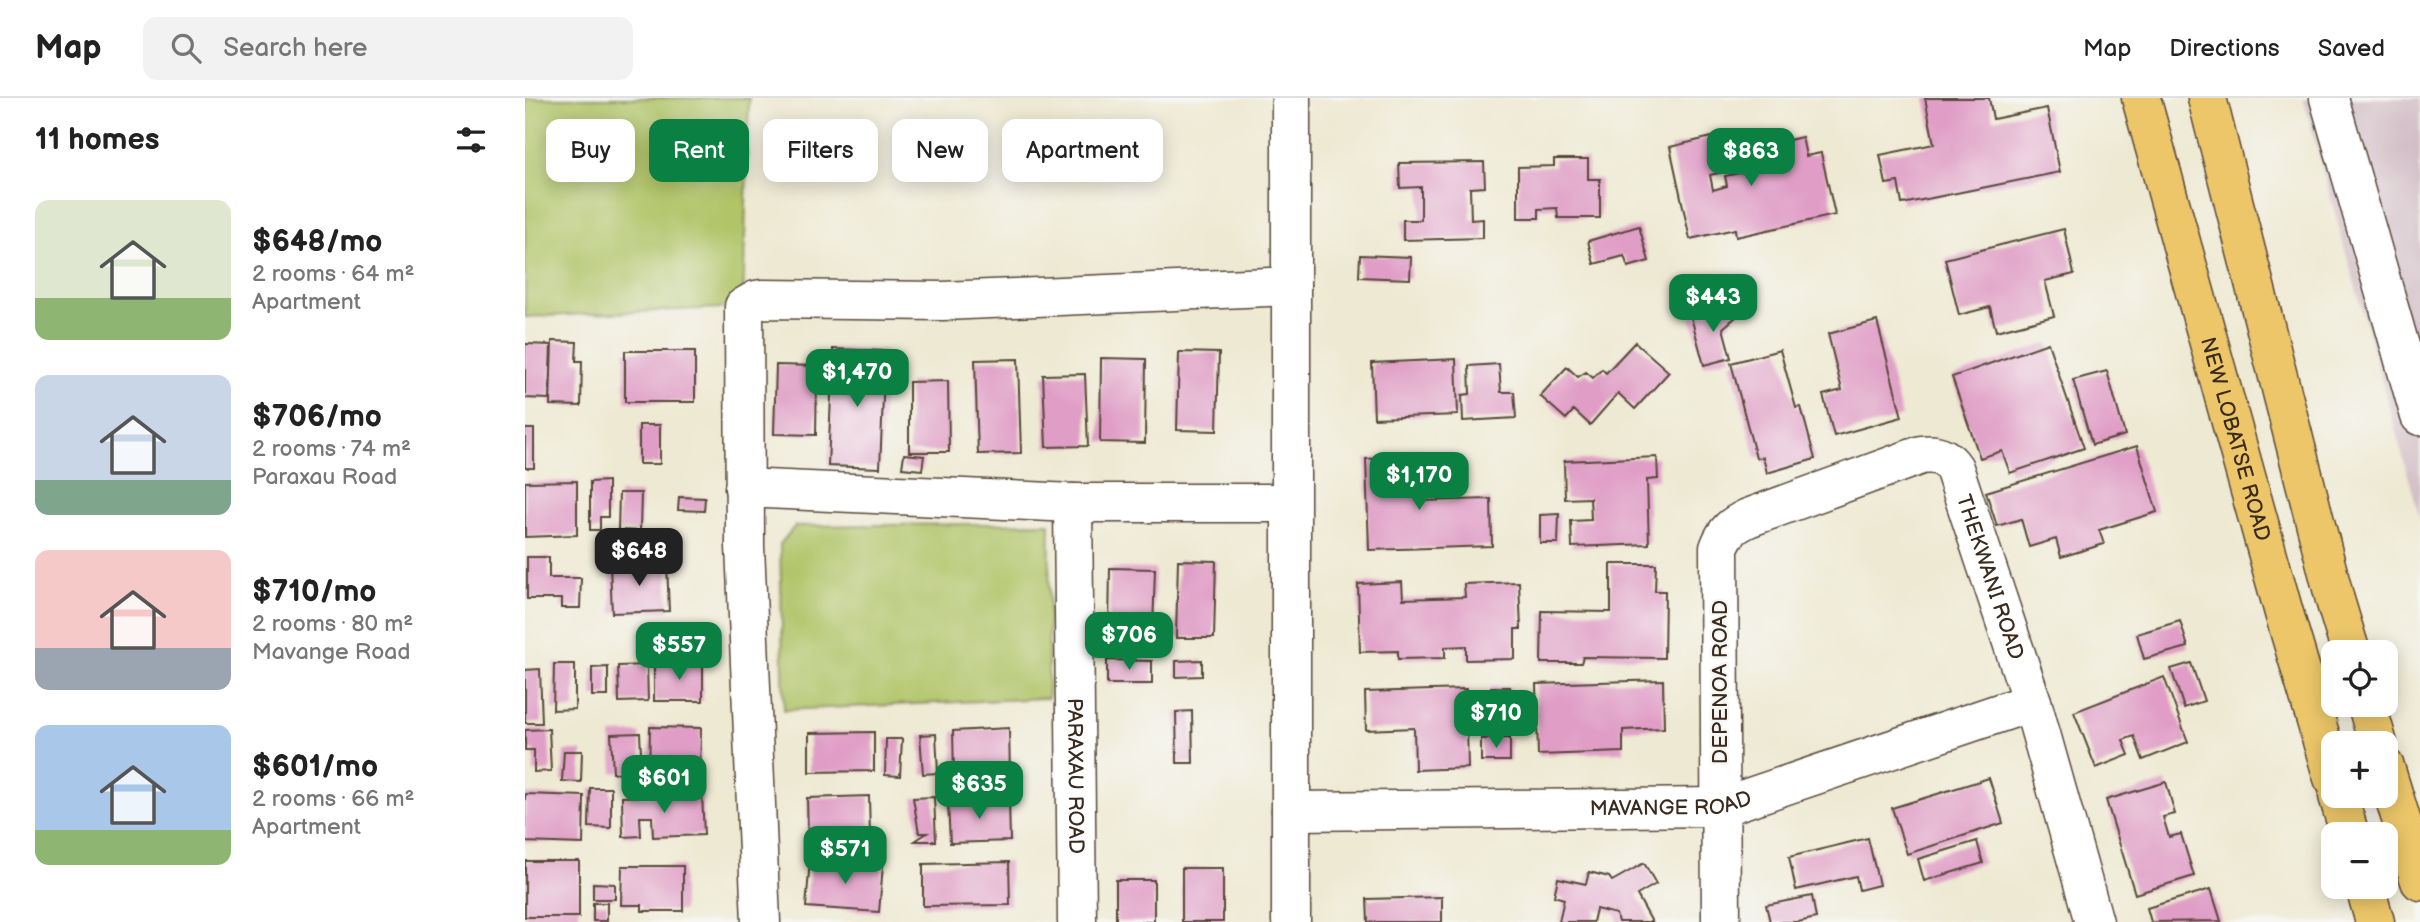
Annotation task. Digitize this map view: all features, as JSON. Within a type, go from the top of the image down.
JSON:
[{"type":"main road","name":"NEW LOBATSE ROAD","points":[[2141,98],[2321,738]]},
{"type":"main road","points":[[2207,98],[2347,640]]},
{"type":"main road","points":[[2398,808],[2420,881]]},
{"type":"main road","points":[[2368,899],[2375,922]]},
{"type":"street","points":[[1291,922],[1291,286],[1298,98]]},
{"type":"street","points":[[2329,98],[2420,416]]},
{"type":"street","points":[[761,922],[744,488],[744,307],[756,300],[943,301],[1291,286]]},
{"type":"street","name":"THEKWANI ROAD","points":[[1728,529],[1748,518],[1921,455],[1940,455],[1948,460],[1954,468],[2032,702],[2094,922]]},
{"type":"street","points":[[744,488],[1073,503],[1290,503]]},
{"type":"street","name":"PARAXAU ROAD","points":[[1073,503],[1077,922]]},
{"type":"street","name":"DEPENOA ROAD","points":[[1721,922],[1719,548],[1728,529]]},
{"type":"street","name":"MAVANGE ROAD","points":[[1291,811],[1721,807],[2032,702]]},
{"type":"shaded area","points":[[2303,98],[2420,98],[2420,518]]},
{"type":"green space","points":[[525,98],[749,98],[748,119],[649,119],[649,182],[747,182],[743,307],[525,317]]},
{"type":"green space","points":[[1050,523],[1048,698],[784,710],[780,544],[795,526]]},
{"type":"building","points":[[1925,98],[1989,98],[1993,119],[2047,108],[2060,172],[1902,204],[1898,182],[1886,184],[1880,155],[1934,144]]},
{"type":"building","points":[[1720,135],[1728,171],[1710,175],[1713,190],[1727,186],[1725,176],[1755,170],[1750,149],[1802,137],[1806,156],[1821,153],[1835,215],[1736,237],[1735,229],[1690,239],[1670,147]]},
{"type":"building","points":[[1554,159],[1588,159],[1588,179],[1600,179],[1600,218],[1558,218],[1557,208],[1539,209],[1539,218],[1518,218],[1518,167],[1554,166]]},
{"type":"building","points":[[1484,162],[1485,187],[1470,188],[1471,220],[1483,219],[1483,238],[1403,240],[1403,220],[1421,220],[1421,187],[1400,188],[1399,163]]},
{"type":"building","points":[[1639,226],[1649,261],[1628,267],[1624,256],[1594,264],[1588,241]]},
{"type":"building","points":[[2064,229],[2074,274],[2045,281],[2054,316],[1996,331],[1990,307],[1959,315],[1945,259]]},
{"type":"building","points":[[1360,255],[1411,257],[1410,279],[1359,277]]},
{"type":"building","points":[[1733,306],[1736,317],[1723,328],[1731,358],[1704,365],[1691,317]]},
{"type":"building","points":[[1877,321],[1902,417],[1834,436],[1823,395],[1842,390],[1828,334]]},
{"type":"building","points":[[552,341],[577,342],[576,361],[582,361],[581,406],[550,405]]},
{"type":"building","points":[[1635,342],[1669,372],[1635,409],[1618,393],[1590,425],[1574,410],[1566,419],[1540,396],[1567,367],[1578,377],[1586,372],[1593,378],[1602,369],[1606,373]]},
{"type":"building","points":[[2048,343],[2084,448],[2010,473],[2002,451],[1980,458],[1952,377]]},
{"type":"building","points":[[525,344],[551,345],[549,399],[525,398]]},
{"type":"building","points":[[833,349],[885,351],[880,468],[828,466]]},
{"type":"building","points":[[1780,350],[1796,408],[1801,407],[1815,459],[1767,473],[1763,457],[1756,458],[1731,363]]},
{"type":"building","points":[[625,351],[695,351],[695,402],[625,402]]},
{"type":"building","points":[[1179,352],[1219,353],[1217,431],[1177,430]]},
{"type":"building","points":[[1101,358],[1146,359],[1145,443],[1100,442]]},
{"type":"building","points":[[1018,359],[1021,453],[978,454],[975,360]]},
{"type":"building","points":[[1456,359],[1458,415],[1374,418],[1372,363]]},
{"type":"building","points":[[1499,364],[1501,392],[1514,392],[1516,418],[1463,421],[1462,395],[1470,394],[1469,366]]},
{"type":"building","points":[[776,365],[817,366],[816,435],[774,434]]},
{"type":"building","points":[[2107,371],[2125,435],[2092,445],[2073,380]]},
{"type":"building","points":[[1085,374],[1088,446],[1046,447],[1043,375]]},
{"type":"building","points":[[948,381],[949,452],[909,452],[909,382]]},
{"type":"building","points":[[639,425],[660,425],[660,464],[639,464]]},
{"type":"building","points":[[525,429],[534,429],[534,468],[525,468]]},
{"type":"building","points":[[2137,446],[2157,512],[2099,530],[2104,544],[2061,557],[2056,539],[2029,547],[2021,519],[1997,526],[1986,492]]},
{"type":"building","points":[[904,454],[924,456],[922,470],[902,468]]},
{"type":"building","points":[[1418,457],[1420,501],[1491,499],[1492,546],[1369,550],[1366,459]]},
{"type":"building","points":[[1657,457],[1658,479],[1647,480],[1649,544],[1572,547],[1571,521],[1591,520],[1590,498],[1565,499],[1564,461]]},
{"type":"building","points":[[577,481],[577,535],[525,537],[525,482]]},
{"type":"building","points":[[608,481],[608,517],[600,517],[600,530],[590,530],[590,482]]},
{"type":"building","points":[[619,493],[641,493],[640,531],[618,530]]},
{"type":"building","points":[[679,497],[705,498],[704,511],[678,510]]},
{"type":"building","points":[[1559,514],[1558,543],[1540,543],[1540,515]]},
{"type":"building","points":[[527,557],[549,557],[549,578],[581,578],[580,608],[561,608],[561,599],[527,599]]},
{"type":"building","points":[[1178,560],[1216,561],[1214,638],[1176,638]]},
{"type":"building","points":[[667,564],[669,611],[612,613],[610,566]]},
{"type":"building","points":[[1611,564],[1656,564],[1655,591],[1665,591],[1664,658],[1583,657],[1581,663],[1541,663],[1542,611],[1611,612]]},
{"type":"building","points":[[1110,568],[1155,569],[1153,630],[1109,630]]},
{"type":"building","points":[[1402,582],[1403,599],[1465,597],[1464,584],[1519,582],[1521,629],[1515,629],[1515,659],[1466,660],[1466,646],[1445,647],[1445,658],[1398,659],[1398,651],[1360,652],[1358,584]]},
{"type":"building","points":[[2180,621],[2188,647],[2144,659],[2137,634]]},
{"type":"building","points":[[1107,660],[1152,661],[1152,684],[1107,684]]},
{"type":"building","points":[[1202,660],[1202,676],[1176,677],[1176,661]]},
{"type":"building","points":[[654,662],[703,662],[703,701],[654,701]]},
{"type":"building","points":[[2191,663],[2204,701],[2184,708],[2171,669]]},
{"type":"building","points":[[554,664],[575,664],[575,709],[553,710]]},
{"type":"building","points":[[647,665],[648,701],[619,702],[618,666]]},
{"type":"building","points":[[608,667],[608,696],[592,696],[592,668]]},
{"type":"building","points":[[540,669],[542,723],[525,723],[525,670]]},
{"type":"building","points":[[2164,677],[2188,742],[2143,760],[2134,736],[2123,740],[2129,755],[2096,768],[2074,712]]},
{"type":"building","points":[[1663,680],[1664,728],[1623,730],[1623,752],[1538,755],[1536,684]]},
{"type":"building","points":[[1491,687],[1510,687],[1511,730],[1492,731]]},
{"type":"building","points":[[1466,689],[1468,768],[1415,770],[1414,728],[1366,730],[1365,692]]},
{"type":"building","points":[[1192,711],[1193,763],[1177,763],[1176,712]]},
{"type":"building","points":[[650,727],[701,728],[700,777],[649,777]]},
{"type":"building","points":[[1009,728],[1010,775],[987,777],[987,772],[954,776],[953,731]]},
{"type":"building","points":[[549,729],[551,771],[534,772],[534,750],[525,750],[525,730]]},
{"type":"building","points":[[874,732],[874,771],[809,772],[809,733]]},
{"type":"building","points":[[640,733],[642,771],[613,773],[611,734]]},
{"type":"building","points":[[936,734],[938,773],[923,774],[920,735]]},
{"type":"building","points":[[1510,738],[1510,761],[1481,761],[1481,739]]},
{"type":"building","points":[[886,739],[902,739],[900,776],[885,775]]},
{"type":"building","points":[[564,751],[582,751],[581,782],[562,781]]},
{"type":"building","points":[[1989,778],[2003,823],[1907,854],[1892,808]]},
{"type":"building","points":[[2166,782],[2175,814],[2163,817],[2169,837],[2181,834],[2194,876],[2135,894],[2106,800]]},
{"type":"building","points":[[590,788],[611,788],[611,828],[589,827]]},
{"type":"building","points":[[525,794],[584,796],[583,844],[525,842]]},
{"type":"building","points":[[702,794],[704,835],[653,837],[652,817],[640,817],[641,836],[623,837],[622,797]]},
{"type":"building","points":[[869,796],[870,837],[808,839],[807,798]]},
{"type":"building","points":[[934,797],[936,841],[915,841],[927,833],[919,833],[913,798]]},
{"type":"building","points":[[1009,800],[1010,841],[950,843],[948,802]]},
{"type":"building","points":[[1868,838],[1879,885],[1859,890],[1856,876],[1796,890],[1789,857]]},
{"type":"building","points":[[1977,841],[1983,863],[1924,881],[1918,859]]},
{"type":"building","points":[[810,860],[883,865],[879,912],[806,907]]},
{"type":"building","points":[[525,861],[579,861],[579,917],[525,917]]},
{"type":"building","points":[[1009,862],[1010,905],[923,906],[923,864]]},
{"type":"building","points":[[1644,863],[1656,884],[1637,895],[1652,922],[1618,922],[1616,914],[1596,909],[1593,922],[1559,922],[1564,899],[1554,896],[1558,878],[1586,884],[1589,872],[1609,877],[1612,881]]},
{"type":"building","points":[[622,866],[683,866],[683,911],[642,911],[642,905],[621,905]]},
{"type":"building","points":[[1182,868],[1223,868],[1223,922],[1182,922]]},
{"type":"building","points":[[1116,880],[1154,880],[1154,922],[1116,922]]},
{"type":"building","points":[[593,883],[615,884],[615,899],[593,899]]},
{"type":"building","points":[[2211,889],[2221,921],[2151,922],[2147,908]]},
{"type":"building","points":[[1812,896],[1816,918],[1798,922],[1770,922],[1766,905]]},
{"type":"building","points":[[1442,897],[1442,922],[1368,922],[1367,899]]},
{"type":"building","points":[[593,903],[607,903],[607,921],[593,921]]}]
